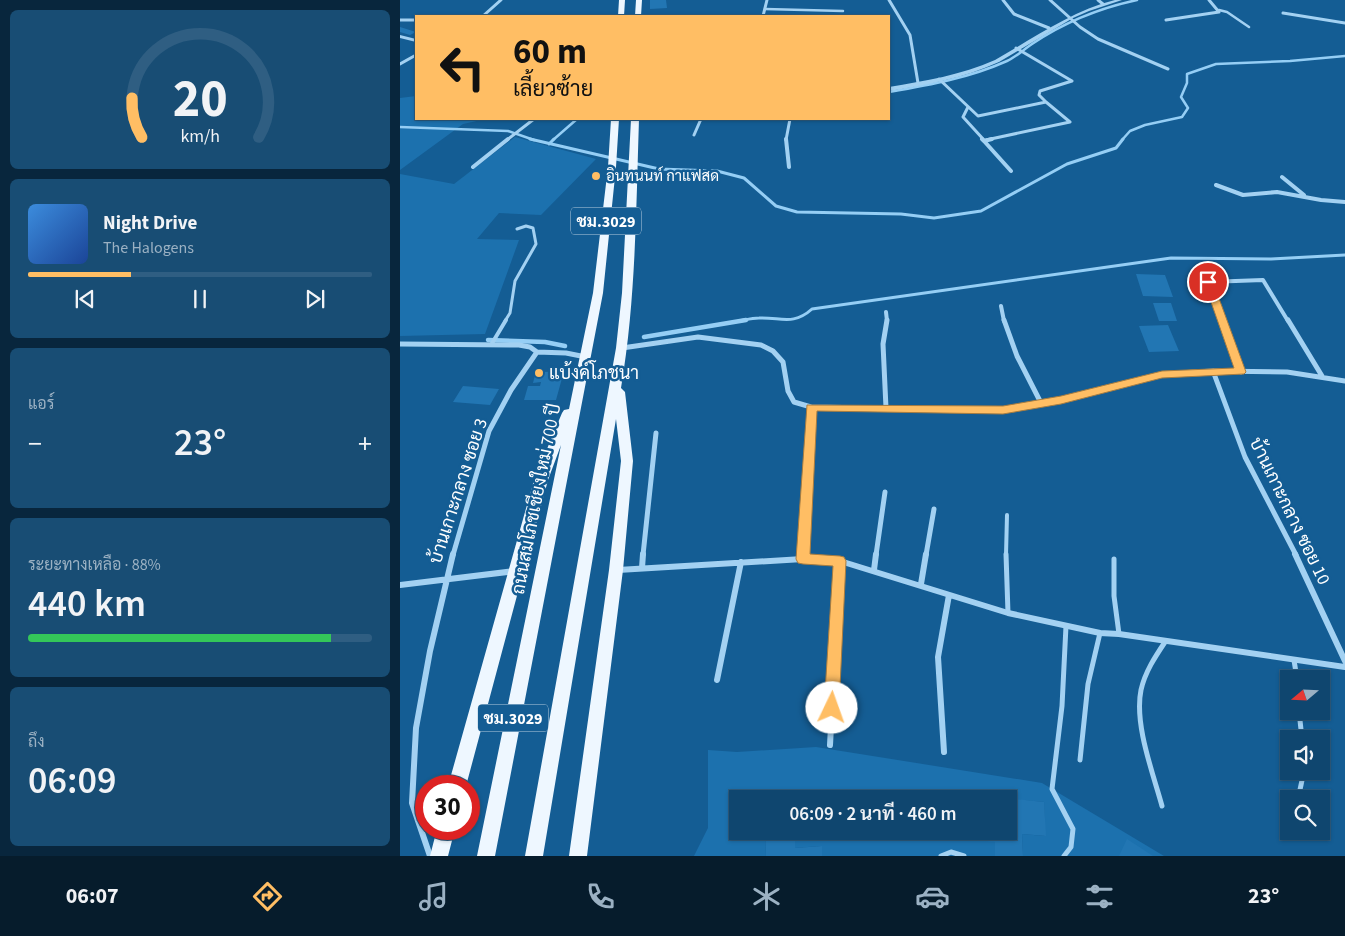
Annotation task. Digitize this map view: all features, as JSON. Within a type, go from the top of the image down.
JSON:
[{"type":"main road","points":[[621,15],[622,0]]},
{"type":"main road","points":[[638,15],[639,0]]},
{"type":"main road","name":"ถนนสมโภชเชียงใหม่ 700 ปี","points":[[486,856],[598,293],[612,167],[615,120]]},
{"type":"main road","name":"ชม.3029","points":[[534,856],[622,348],[635,120]]},
{"type":"main road","points":[[578,856],[616,570],[628,461],[617,379]]},
{"type":"main road","points":[[460,775],[541,480],[580,383]]},
{"type":"main road","points":[[438,856],[443,840]]},
{"type":"street","points":[[484,15],[501,0]]},
{"type":"street","points":[[763,15],[767,0]]},
{"type":"street","points":[[889,0],[910,35],[918,84]]},
{"type":"street","points":[[1003,0],[1014,14],[1049,28]]},
{"type":"street","points":[[1050,0],[1072,20],[1098,39],[1168,69]]},
{"type":"street","points":[[1098,0],[1103,4]]},
{"type":"street","points":[[890,89],[941,81],[981,68],[1020,51],[1049,28],[1072,20],[1103,4],[1120,0]]},
{"type":"street","points":[[1166,20],[1219,12],[1209,0]]},
{"type":"street","points":[[1282,13],[1345,23]]},
{"type":"street","points":[[400,20],[415,20]]},
{"type":"street","points":[[400,36],[415,41]]},
{"type":"street","points":[[984,141],[1070,122],[1039,95],[1040,91],[1072,81],[1020,51]]},
{"type":"street","points":[[400,64],[415,56]]},
{"type":"street","points":[[941,81],[978,116],[1046,102]]},
{"type":"street","points":[[968,106],[963,117],[1010,171]]},
{"type":"street","points":[[474,167],[533,120]]},
{"type":"street","points":[[694,135],[701,120]]},
{"type":"street","points":[[789,167],[786,140],[790,120]]},
{"type":"street","points":[[1282,177],[1307,197]]},
{"type":"street","points":[[1216,185],[1242,195],[1277,192],[1345,202]]},
{"type":"street","points":[[1241,372],[1208,282],[1263,280],[1322,376]]},
{"type":"street","points":[[1002,306],[1005,325],[1013,348],[1041,403]]},
{"type":"street","points":[[886,312],[883,344],[886,408]]},
{"type":"street","points":[[622,348],[698,337],[761,345],[773,351],[783,362],[788,391],[794,402],[811,407],[1003,410],[1041,403],[1162,374],[1213,371],[1287,372],[1345,381]]},
{"type":"street","points":[[400,344],[519,345],[530,347],[537,352],[566,353],[586,357]]},
{"type":"street","name":"บ้านเกาะกลาง ซอย 3","points":[[430,856],[412,803],[416,728],[430,651],[446,578],[489,431],[512,390],[537,352]]},
{"type":"street","name":"บ้านเกาะกลาง ซอย 10","points":[[1213,371],[1245,457],[1294,551],[1345,661]]},
{"type":"street","points":[[803,559],[811,407]]},
{"type":"street","points":[[642,568],[656,433]]},
{"type":"street","points":[[874,570],[885,492]]},
{"type":"street","points":[[921,584],[934,509]]},
{"type":"street","points":[[616,570],[803,559],[840,561],[921,584],[949,595],[1008,613],[1066,626],[1100,633],[1119,634],[1345,667]]},
{"type":"street","points":[[830,745],[840,561]]},
{"type":"street","points":[[718,680],[742,562]]},
{"type":"street","points":[[400,585],[516,570]]},
{"type":"street","points":[[944,752],[938,657],[949,595]]},
{"type":"lane","points":[[765,9],[843,11]]},
{"type":"lane","points":[[1219,10],[1227,12],[1249,27]]},
{"type":"lane","points":[[491,345],[510,313],[515,281],[536,244],[533,228],[526,226],[517,229]]},
{"type":"lane","points":[[1007,515],[1008,613]]},
{"type":"lane","points":[[1114,559],[1114,596],[1119,634]]},
{"type":"lane","points":[[1064,856],[1071,847],[1073,829],[1052,789],[1062,706],[1066,626]]},
{"type":"lane","points":[[1080,760],[1088,684],[1100,633]]},
{"type":"lane","points":[[1162,806],[1148,751],[1140,697],[1152,662],[1165,642]]},
{"type":"lane","points":[[1294,660],[1296,670]]},
{"type":"lane","points":[[941,856],[950,852],[964,856]]},
{"type":"shaded area","points":[[415,96],[415,120],[481,120],[463,124],[400,170],[400,98]]},
{"type":"shaded area","points":[[515,137],[596,159],[541,215],[499,213],[477,239],[519,240],[485,334],[400,336],[400,174],[454,184]]},
{"type":"shaded area","points":[[816,747],[1042,783],[1164,856],[1023,856],[1022,834],[1045,836],[1044,802],[1017,800],[1017,790],[729,790],[729,840],[765,840],[766,856],[694,856],[708,828],[708,750],[737,752]]},
{"type":"shaded area","points":[[795,840],[991,840],[995,842],[995,856],[822,856],[821,846],[795,848]]},
{"type":"building","points":[[650,0],[666,0],[667,8],[650,9]]},
{"type":"building","points":[[400,27],[415,32],[410,35],[400,32]]},
{"type":"building","points":[[1136,274],[1165,275],[1173,297],[1143,296]]},
{"type":"building","points":[[1153,303],[1171,303],[1177,321],[1159,321]]},
{"type":"building","points":[[1168,325],[1179,351],[1149,352],[1139,326]]},
{"type":"building","points":[[564,371],[556,400],[524,400],[528,386],[540,386],[541,382],[533,383],[535,375],[543,375],[544,372]]},
{"type":"building","points":[[463,386],[499,389],[490,405],[453,402]]},
{"type":"building","points":[[1017,799],[1044,802],[1046,836],[1022,834],[1023,856],[995,856],[995,842],[971,840],[1017,840]]},
{"type":"building","points":[[1127,839],[1153,856],[1119,856]]},
{"type":"building","points":[[765,840],[795,840],[795,848],[822,846],[822,856],[766,856]]},
{"type":"waterway","points":[[890,92],[949,80],[993,67],[1010,59],[1044,36],[1069,23],[1109,7],[1137,0]]},
{"type":"waterway","points":[[1122,140],[1130,131],[1145,125],[1182,117],[1188,108],[1181,97],[1187,83],[1187,74],[1216,64],[1290,61],[1345,56]]},
{"type":"waterway","points":[[553,140],[576,120]]},
{"type":"waterway","points":[[400,127],[508,131],[533,140]]},
{"type":"waterway","points":[[549,144],[659,169],[717,171],[744,178],[776,206],[797,212],[901,214],[934,218],[981,211],[1067,164],[1116,148],[1123,139]]},
{"type":"waterway","points":[[533,140],[549,144]]},
{"type":"waterway","points":[[549,144],[553,140]]},
{"type":"waterway","points":[[739,321],[756,318],[787,320],[799,317],[812,309],[1171,258],[1271,259],[1345,255]]},
{"type":"waterway","points":[[644,337],[746,320]]},
{"type":"waterway","points":[[488,340],[545,342],[565,346]]},
{"type":"place","name":"อินทนนท์ กาแฟสด","points":[[596,176]]},
{"type":"place","name":"แบ้งค์โภชนา","points":[[539,373]]},
{"type":"route","points":[[832,708],[840,561],[803,559],[811,407],[1003,410],[1061,400],[1162,374],[1213,371],[1241,372],[1208,282]]}]
